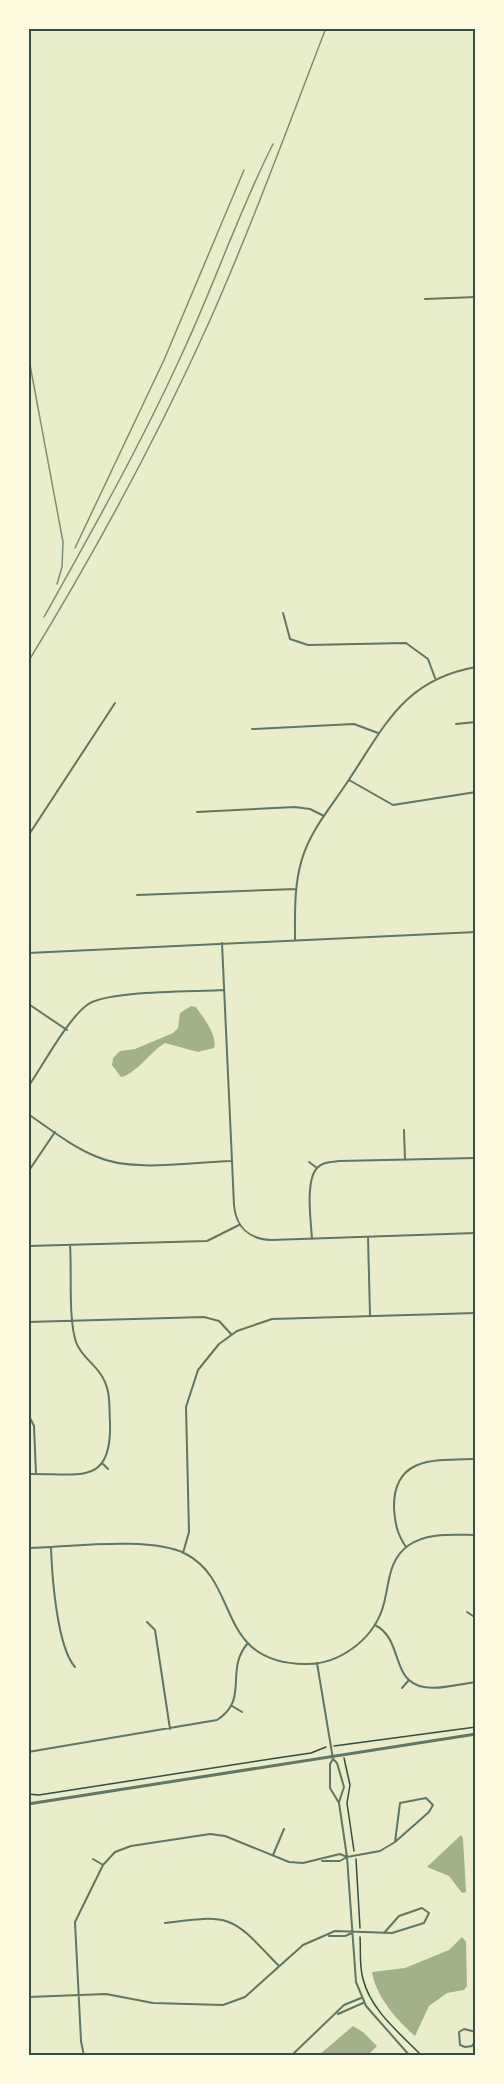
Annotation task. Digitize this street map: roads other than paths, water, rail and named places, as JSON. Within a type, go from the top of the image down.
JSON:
[{"type":"main road","points":[[475,28],[476,40]]},
{"type":"street","points":[[425,299],[476,297]]},
{"type":"street","points":[[283,613],[290,639],[298,643],[308,645],[406,643],[418,649],[428,659],[436,679]]},
{"type":"street","points":[[295,940],[296,889],[306,848],[378,733],[403,701],[436,679],[476,668]]},
{"type":"street","points":[[28,836],[115,703]]},
{"type":"street","points":[[456,724],[476,722]]},
{"type":"street","points":[[252,729],[354,724],[378,733]]},
{"type":"street","points":[[349,780],[393,805],[476,792]]},
{"type":"street","points":[[197,812],[295,807],[310,809],[324,816]]},
{"type":"street","points":[[137,895],[296,889]]},
{"type":"street","points":[[28,953],[476,932]]},
{"type":"street","points":[[222,944],[235,1211],[240,1225],[247,1233],[262,1240],[476,1233]]},
{"type":"street","points":[[28,1088],[85,1006],[101,998],[224,990]]},
{"type":"street","points":[[30,1005],[67,1030]]},
{"type":"street","points":[[28,1114],[94,1156],[130,1165],[232,1161]]},
{"type":"street","points":[[404,1130],[405,1160]]},
{"type":"street","points":[[28,1172],[55,1132]]},
{"type":"street","points":[[312,1239],[310,1182],[317,1168],[339,1161],[476,1158]]},
{"type":"street","points":[[309,1162],[317,1168]]},
{"type":"street","points":[[28,1246],[207,1241],[240,1225]]},
{"type":"street","points":[[368,1236],[370,1315]]},
{"type":"street","points":[[28,1474],[88,1472],[103,1464],[110,1449],[109,1394],[102,1375],[85,1357],[76,1343],[70,1245]]},
{"type":"street","points":[[183,1553],[189,1532],[186,1407],[198,1370],[208,1356],[231,1334],[253,1324],[272,1319],[476,1313]]},
{"type":"street","points":[[28,1322],[204,1317],[219,1321],[231,1334]]},
{"type":"street","points":[[28,1414],[34,1426],[36,1474]]},
{"type":"street","points":[[406,1547],[397,1531],[394,1513],[396,1488],[404,1474],[426,1461],[476,1459]]},
{"type":"street","points":[[103,1464],[108,1469]]},
{"type":"street","points":[[28,1548],[157,1545],[183,1553],[209,1573],[217,1584],[229,1617],[248,1643],[271,1657],[287,1663],[317,1663],[350,1650],[375,1625],[385,1600],[390,1569],[406,1547],[432,1536],[476,1535]]},
{"type":"street","points":[[51,1548],[53,1583],[67,1658],[75,1667]]},
{"type":"street","points":[[467,1612],[476,1618]]},
{"type":"street","points":[[147,1622],[155,1630],[170,1729]]},
{"type":"street","points":[[375,1625],[392,1640],[399,1666],[409,1680],[417,1685],[431,1688],[476,1682]]},
{"type":"street","points":[[28,1752],[211,1723],[223,1716],[232,1706],[236,1697],[236,1662],[248,1643]]},
{"type":"street","points":[[317,1663],[332,1758],[330,1788],[339,1803],[347,1857],[353,1967],[362,2000],[376,2020],[411,2055]]},
{"type":"street","points":[[402,1688],[409,1680]]},
{"type":"street","points":[[232,1706],[242,1712]]},
{"type":"street","points":[[28,1804],[476,1734]]},
{"type":"street","points":[[332,1758],[338,1763],[344,1787],[339,1803]]},
{"type":"street","points":[[84,2055],[78,1995],[75,1922],[103,1865],[115,1852],[123,1848],[210,1834],[225,1836],[296,1863],[340,1861],[347,1857],[380,1851],[395,1842],[429,1812],[433,1805],[429,1799],[406,1800],[400,1803],[395,1842]]},
{"type":"street","points":[[273,1855],[284,1829]]},
{"type":"street","points":[[322,1861],[340,1854],[347,1857]]},
{"type":"street","points":[[93,1859],[103,1865]]},
{"type":"street","points":[[28,1997],[106,1994],[153,2003],[223,2005],[245,1997],[303,1945],[335,1930],[352,1933],[384,1933],[401,1932],[424,1923],[429,1913],[418,1908],[403,1914],[384,1933]]},
{"type":"street","points":[[165,1923],[200,1918],[225,1919],[245,1931],[278,1965]]},
{"type":"street","points":[[327,1935],[344,1936],[352,1933]]},
{"type":"street","points":[[291,2055],[344,2005],[360,1997],[362,2000]]},
{"type":"street","points":[[337,2014],[363,2003],[362,2000]]},
{"type":"street","points":[[476,2032],[464,2029],[458,2035],[460,2044],[465,2047],[472,2046],[476,2040]]},
{"type":"railway","points":[[28,662],[122,498],[186,372],[238,255],[326,28]]},
{"type":"railway","points":[[44,617],[115,488],[165,390],[273,144]]},
{"type":"railway","points":[[75,548],[164,360],[244,170]]},
{"type":"railway","points":[[28,354],[63,542],[62,567],[57,584]]}]
